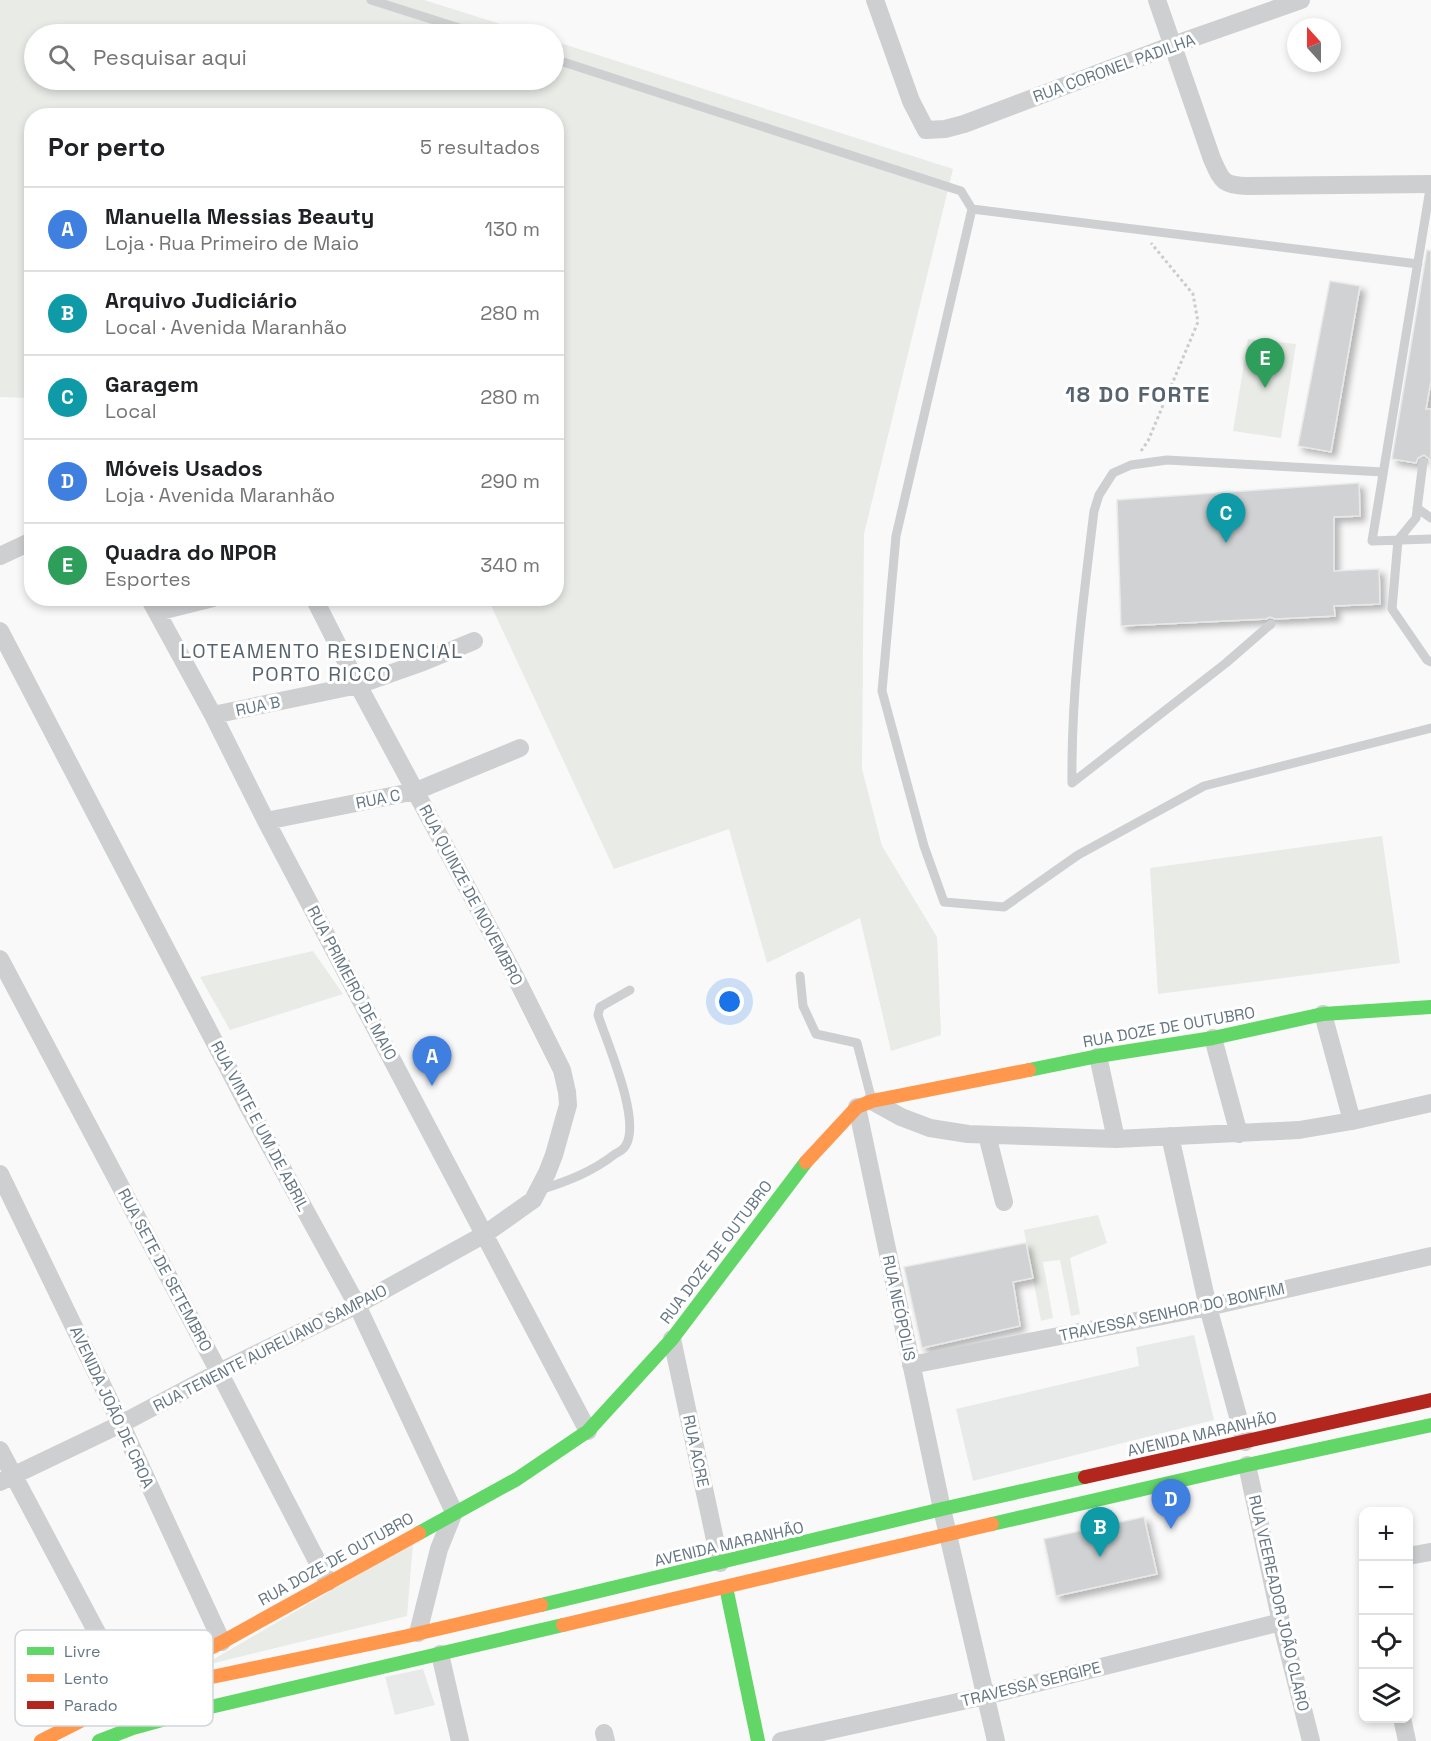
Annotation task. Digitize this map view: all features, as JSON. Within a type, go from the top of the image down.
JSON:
[{"type":"main road","name":"RUA DOZE DE OUTUBRO","points":[[213,1647],[517,1479],[588,1431],[672,1339],[798,1170],[865,1104],[1098,1056],[1213,1038],[1323,1014],[1431,1007]]},
{"type":"main road","name":"AVENIDA MARANHÃO","points":[[213,1677],[418,1633],[942,1509],[1431,1400]]},
{"type":"main road","points":[[213,1706],[1247,1465],[1431,1425]]},
{"type":"main road","points":[[726,1587],[758,1741]]},
{"type":"main road","name":"AVENIDA MARANHÃO","points":[[41,1741],[70,1726]]},
{"type":"main road","points":[[99,1741],[140,1726]]},
{"type":"street","name":"RUA CORONEL PADILHA","points":[[875,0],[911,101],[926,130],[945,129],[964,124],[1300,0]]},
{"type":"street","points":[[1157,0],[1221,181],[1229,185],[1247,186],[1431,184]]},
{"type":"street","points":[[0,556],[24,545]]},
{"type":"street","name":"RUA PRIMEIRO DE MAIO","points":[[154,606],[213,715],[266,821],[588,1431]]},
{"type":"street","name":"RUA QUINZE DE NOVEMBRO","points":[[318,606],[358,685],[517,980],[565,1081],[568,1098],[567,1111],[547,1173],[535,1196]]},
{"type":"street","name":"RUA VINTE E UM DE ABRIL","points":[[0,631],[248,1106],[357,1305],[454,1512]]},
{"type":"street","name":"RUA B","points":[[213,715],[358,685],[474,641]]},
{"type":"street","name":"RUA C","points":[[266,821],[416,792],[519,748]]},
{"type":"street","name":"RUA SETE DE SETEMBRO","points":[[0,959],[328,1582]]},
{"type":"street","points":[[1323,1014],[1352,1121]]},
{"type":"street","points":[[1213,1038],[1239,1134]]},
{"type":"street","points":[[1098,1056],[1116,1139]]},
{"type":"street","points":[[865,1104],[930,1128],[987,1135],[1116,1139],[1299,1130],[1352,1121],[1431,1103]]},
{"type":"street","name":"RUA NEÓPOLIS","points":[[865,1104],[911,1365],[948,1535]]},
{"type":"street","points":[[987,1135],[1004,1202]]},
{"type":"street","points":[[1170,1136],[1208,1307],[1245,1442]]},
{"type":"street","name":"AVENIDA JOÃO DE CROA","points":[[0,1173],[121,1424],[222,1642]]},
{"type":"street","name":"RUA TENENTE AURELIANO SAMPAIO","points":[[7,1479],[357,1305],[485,1234],[535,1196]]},
{"type":"street","name":"TRAVESSA SENHOR DO BONFIM","points":[[911,1365],[1208,1307],[1431,1256]]},
{"type":"street","name":"RUA ACRE","points":[[672,1339],[720,1563]]},
{"type":"street","points":[[0,1450],[7,1479],[93,1630]]},
{"type":"street","name":"RUA VEEREADOR JOÃO CLARO","points":[[1247,1465],[1281,1622],[1311,1741]]},
{"type":"street","points":[[418,1633],[439,1549],[454,1512]]},
{"type":"street","points":[[948,1535],[996,1741]]},
{"type":"street","points":[[1413,1555],[1430,1552]]},
{"type":"street","name":"TRAVESSA SERGIPE","points":[[781,1741],[985,1696],[1281,1622]]},
{"type":"street","points":[[440,1654],[460,1741]]},
{"type":"street","points":[[1403,1723],[1407,1741]]},
{"type":"lane","points":[[371,0],[447,24]]},
{"type":"lane","points":[[564,62],[961,191],[972,209],[896,536],[882,691],[924,846],[944,902],[1004,907],[1078,855],[1204,786],[1431,728]]},
{"type":"lane","points":[[1431,195],[1429,195],[1372,541],[1431,539]]},
{"type":"lane","points":[[972,209],[1418,264]]},
{"type":"lane","points":[[1271,624],[1226,663],[1072,783],[1071,751],[1078,642],[1094,511],[1099,495],[1113,473],[1131,465],[1167,460],[1383,472]]},
{"type":"lane","points":[[1423,462],[1416,518],[1398,540],[1392,609],[1427,660],[1431,662]]},
{"type":"lane","points":[[1417,508],[1431,518]]},
{"type":"lane","points":[[800,976],[803,1006],[816,1034],[856,1042],[865,1104]]},
{"type":"lane","points":[[535,1196],[577,1179],[607,1161],[626,1146],[631,1129],[621,1077],[598,1015],[600,1007],[630,990]]},
{"type":"path","points":[[1131,465],[1148,441],[1198,322],[1193,294],[1140,230]]},
{"type":"shaded area","points":[[0,0],[424,0],[500,24],[24,24],[24,90],[564,90],[564,44],[953,169],[864,534],[862,769],[882,846],[937,937],[941,1035],[891,1051],[860,918],[767,963],[729,829],[614,869],[491,606],[564,606],[564,108],[24,108],[24,398],[0,397]]},
{"type":"shaded area","points":[[1248,339],[1296,344],[1281,438],[1233,431]]},
{"type":"shaded area","points":[[1382,836],[1400,963],[1158,994],[1150,868]]},
{"type":"shaded area","points":[[313,951],[343,994],[230,1030],[200,977]]},
{"type":"shaded area","points":[[1098,1215],[1107,1243],[1070,1258],[1080,1314],[1071,1316],[1060,1260],[1043,1262],[1053,1318],[1041,1321],[1024,1230]]},
{"type":"shaded area","points":[[1194,1335],[1214,1420],[973,1481],[956,1409],[1139,1366],[1136,1347]]},
{"type":"shaded area","points":[[413,1543],[407,1616],[213,1663],[213,1660]]},
{"type":"shaded area","points":[[423,1669],[435,1705],[395,1715],[385,1677]]},
{"type":"building","points":[[1427,250],[1431,251],[1431,381],[1426,409],[1431,409],[1431,466],[1429,459],[1424,455],[1418,458],[1416,463],[1392,459]]},
{"type":"building","points":[[1330,281],[1360,286],[1331,452],[1298,446]]},
{"type":"building","points":[[1359,483],[1360,516],[1334,517],[1334,571],[1379,569],[1380,604],[1334,606],[1335,616],[1275,619],[1270,617],[1121,626],[1117,500]]},
{"type":"building","points":[[1026,1243],[1033,1278],[1013,1282],[1020,1326],[922,1348],[904,1267]]},
{"type":"building","points":[[1144,1517],[1157,1574],[1056,1596],[1044,1539]]},
{"type":"traffic: fast","points":[[1029,1070],[1098,1056],[1213,1038],[1323,1014],[1431,1007]]},
{"type":"traffic: fast","points":[[419,1533],[517,1479],[588,1431],[672,1339],[806,1162]]},
{"type":"traffic: fast","points":[[992,1524],[1431,1425]]},
{"type":"traffic: fast","points":[[541,1605],[1085,1477]]},
{"type":"traffic: fast","points":[[726,1587],[758,1741]]},
{"type":"traffic: fast","points":[[213,1706],[563,1625]]},
{"type":"traffic: fast","points":[[99,1741],[140,1726]]},
{"type":"traffic: slow","points":[[806,1162],[857,1107],[872,1101],[1029,1070]]},
{"type":"traffic: slow","points":[[563,1625],[992,1524]]},
{"type":"traffic: slow","points":[[213,1647],[419,1533]]},
{"type":"traffic: slow","points":[[213,1677],[541,1605]]},
{"type":"traffic: slow","points":[[41,1741],[70,1726]]},
{"type":"traffic: jam","points":[[1085,1477],[1431,1400]]},
{"type":"place","name":"Quadra do NPOR","points":[[1265,388]]},
{"type":"place","name":"Garagem","points":[[1226,543]]},
{"type":"place","name":"Manuella Messias Beauty","points":[[432,1086]]},
{"type":"place","name":"Móveis Usados","points":[[1171,1529]]},
{"type":"place","name":"Arquivo Judiciário","points":[[1100,1557]]},
{"type":"district","name":"18 DO FORTE","points":[[1138,394]]},
{"type":"district","name":"LOTEAMENTO RESIDENCIAL PORTO RICCO","points":[[322,662]]}]
